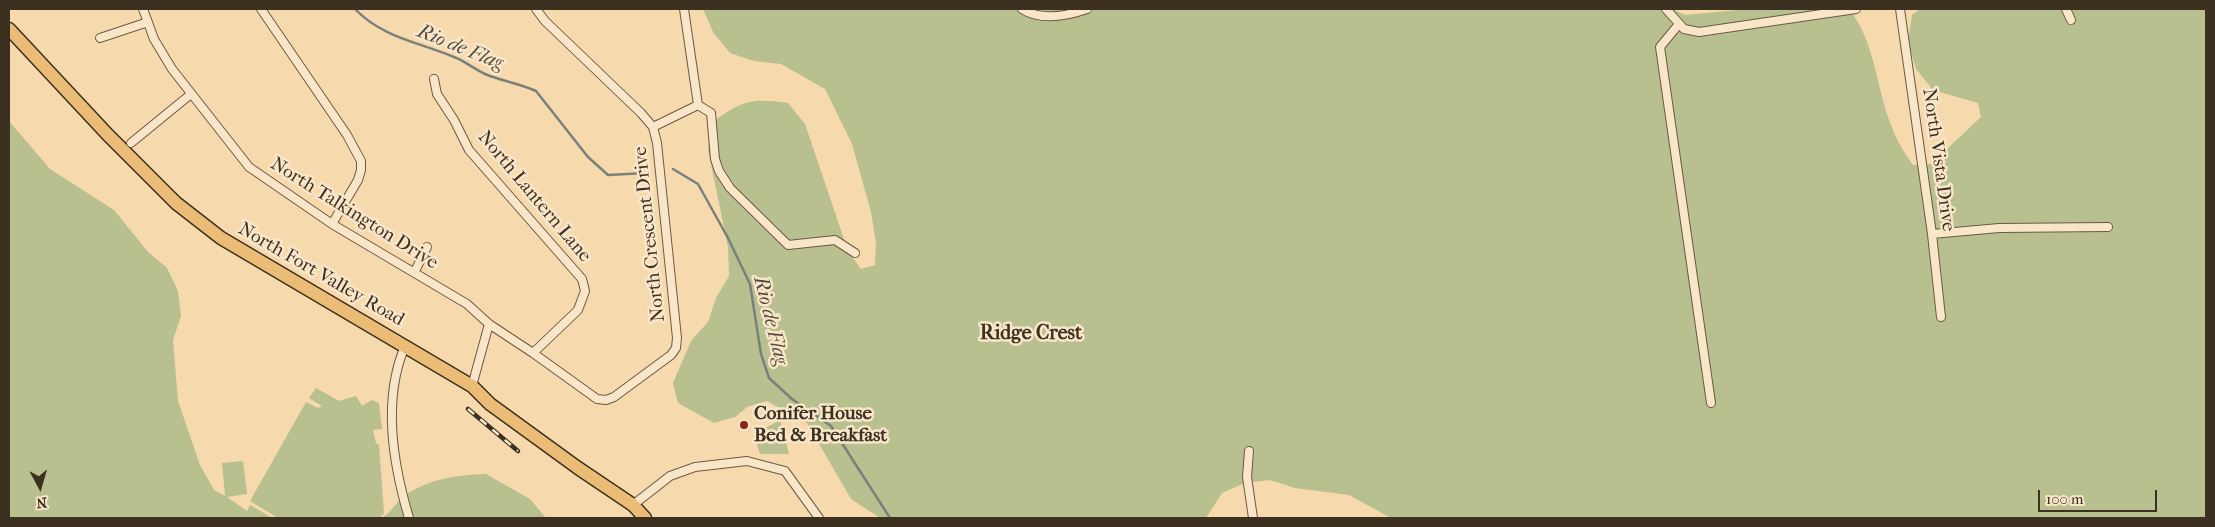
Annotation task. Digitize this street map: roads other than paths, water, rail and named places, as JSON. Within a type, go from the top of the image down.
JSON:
[{"type":"main road","name":"North Fort Valley Road","points":[[9,28],[108,135],[191,216],[221,238],[472,386],[490,404],[578,468],[633,505],[645,518]]},
{"type":"street","name":"North Talkington Drive","points":[[143,9],[154,39],[172,69],[249,167],[332,224],[415,271],[467,304],[490,324],[597,399]]},
{"type":"street","points":[[261,9],[347,136],[361,161],[358,180],[332,224]]},
{"type":"street","name":"North Crescent Drive","points":[[536,9],[545,21],[653,127],[657,143],[677,338],[676,348],[671,354],[614,397],[606,400],[597,399]]},
{"type":"street","points":[[684,9],[698,106]]},
{"type":"street","points":[[1022,9],[1027,12],[1058,17],[1087,9]]},
{"type":"street","points":[[1666,9],[1684,29],[1699,32],[1856,9]]},
{"type":"street","name":"North Vista Drive","points":[[1900,9],[1932,234],[1941,317]]},
{"type":"street","points":[[2066,9],[2071,20]]},
{"type":"street","points":[[100,38],[148,22]]},
{"type":"street","points":[[1679,24],[1660,47],[1711,403]]},
{"type":"street","name":"North Lantern Lane","points":[[434,79],[437,94],[454,120],[469,150],[582,279],[585,291],[578,310],[533,353]]},
{"type":"street","points":[[131,143],[191,94]]},
{"type":"street","points":[[653,127],[698,106]]},
{"type":"street","points":[[698,106],[711,114],[719,171],[730,188],[776,234],[788,245],[835,240],[855,253]]},
{"type":"street","points":[[1932,234],[1998,228],[2108,227]]},
{"type":"street","points":[[415,271],[427,247]]},
{"type":"street","points":[[472,386],[490,324]]},
{"type":"street","points":[[405,346],[401,356],[392,402],[394,452],[409,518]]},
{"type":"street","points":[[1249,451],[1247,477],[1253,518]]},
{"type":"street","points":[[633,505],[670,476],[695,467],[747,461],[785,471],[819,518]]},
{"type":"waterway","name":"Rio de Flag","points":[[355,9],[377,27],[389,33],[458,59],[491,76],[536,91],[588,157],[608,175],[646,173]]},
{"type":"waterway","name":"Rio de Flag","points":[[673,169],[698,184],[728,238],[750,284],[761,354],[769,378],[792,399],[831,426],[890,518]]},
{"type":"railway","points":[[468,409],[518,451]]},
{"type":"place","name":"Conifer House Bed & Breakfast","points":[[744,425]]},
{"type":"district","name":"Ridge Crest","points":[[1031,334]]}]
